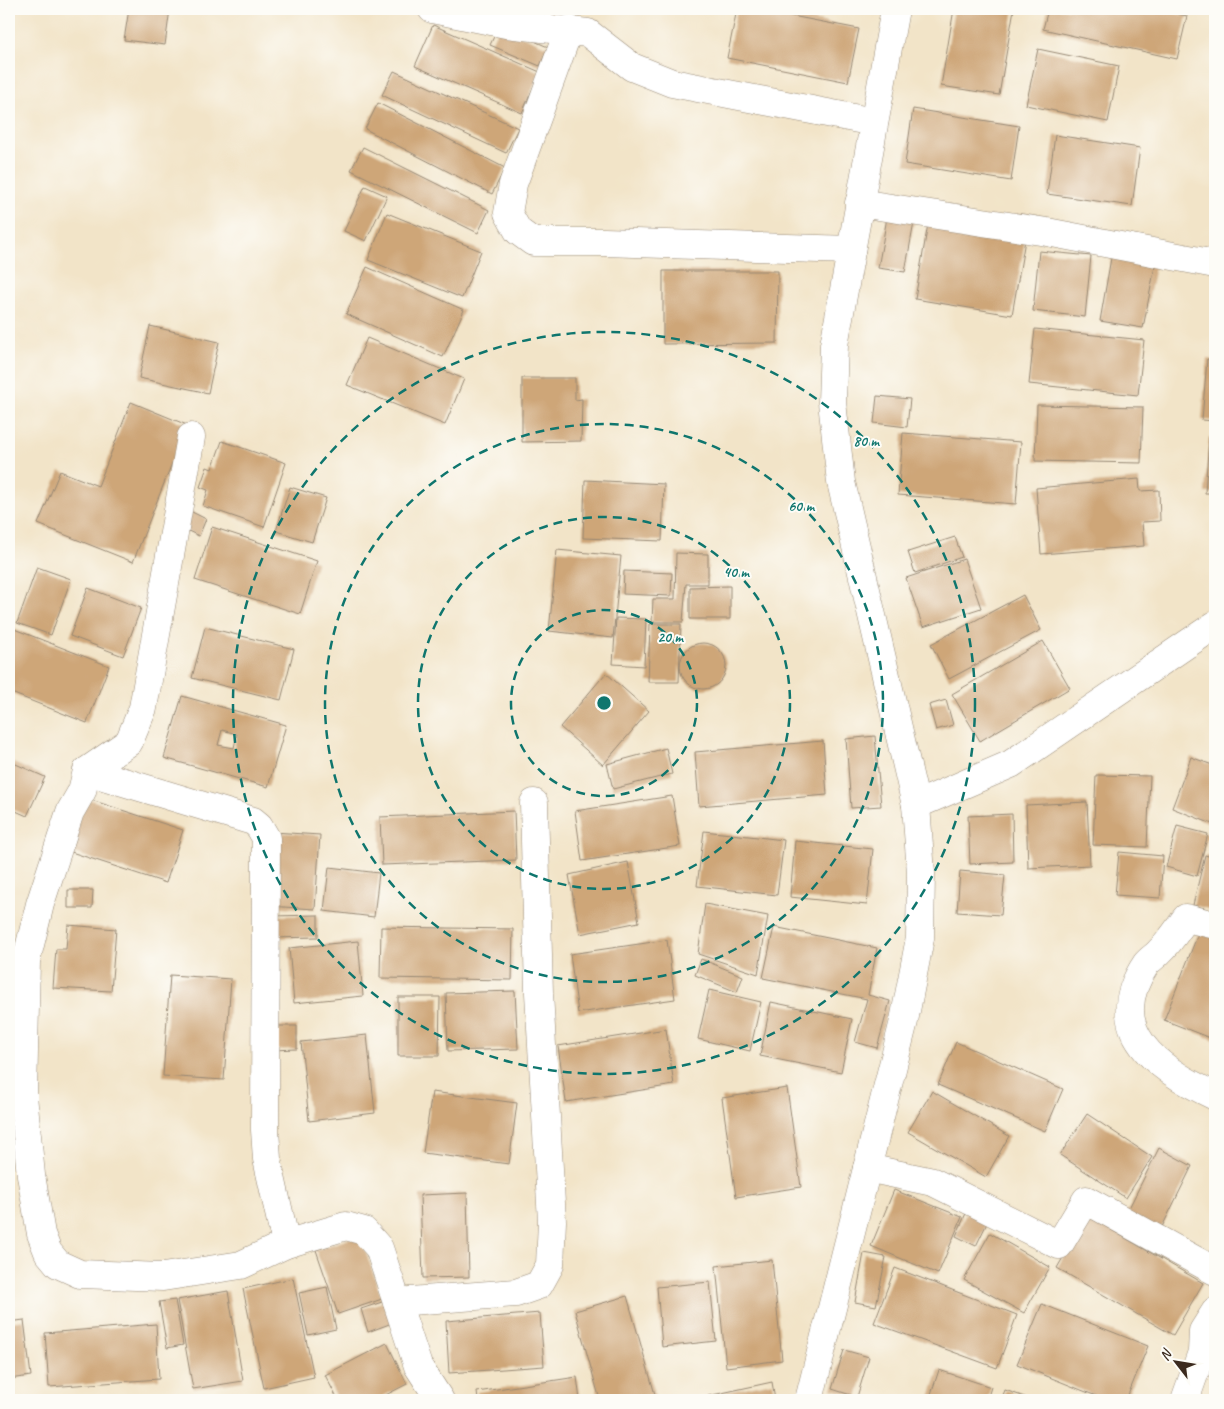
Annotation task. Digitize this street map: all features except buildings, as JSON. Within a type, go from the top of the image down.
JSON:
[{"type":"street","points":[[432,9],[506,24],[569,29],[588,33],[632,67],[672,83],[874,122]]},
{"type":"street","points":[[809,1400],[904,1021],[920,938],[921,873],[916,805],[841,482],[832,402],[834,346],[895,9]]},
{"type":"street","points":[[569,29],[513,184],[508,213],[518,232],[533,242],[614,242],[851,250]]},
{"type":"street","points":[[859,204],[1046,232],[1215,264]]},
{"type":"street","points":[[191,437],[143,708],[129,742],[87,771],[82,790],[70,812],[40,904],[26,961],[16,1092],[42,1234],[48,1252],[58,1264],[80,1274],[163,1277],[241,1265],[286,1244],[346,1226],[364,1231],[379,1248],[418,1366],[440,1400]]},
{"type":"street","points":[[916,805],[1010,764],[1215,625]]},
{"type":"street","points":[[87,771],[253,821],[259,826],[266,838],[265,1130],[267,1159],[286,1244]]},
{"type":"street","points":[[397,1302],[516,1293],[539,1285],[550,1265],[552,1221],[539,993],[534,802]]},
{"type":"street","points":[[1215,925],[1186,918],[1161,951],[1147,962],[1130,998],[1130,1025],[1138,1041],[1154,1058],[1186,1082],[1215,1096]]},
{"type":"street","points":[[867,1168],[933,1182],[1059,1244],[1086,1200],[1215,1271]]},
{"type":"street","points":[[1186,1400],[1202,1352],[1204,1331],[1215,1312]]}]
